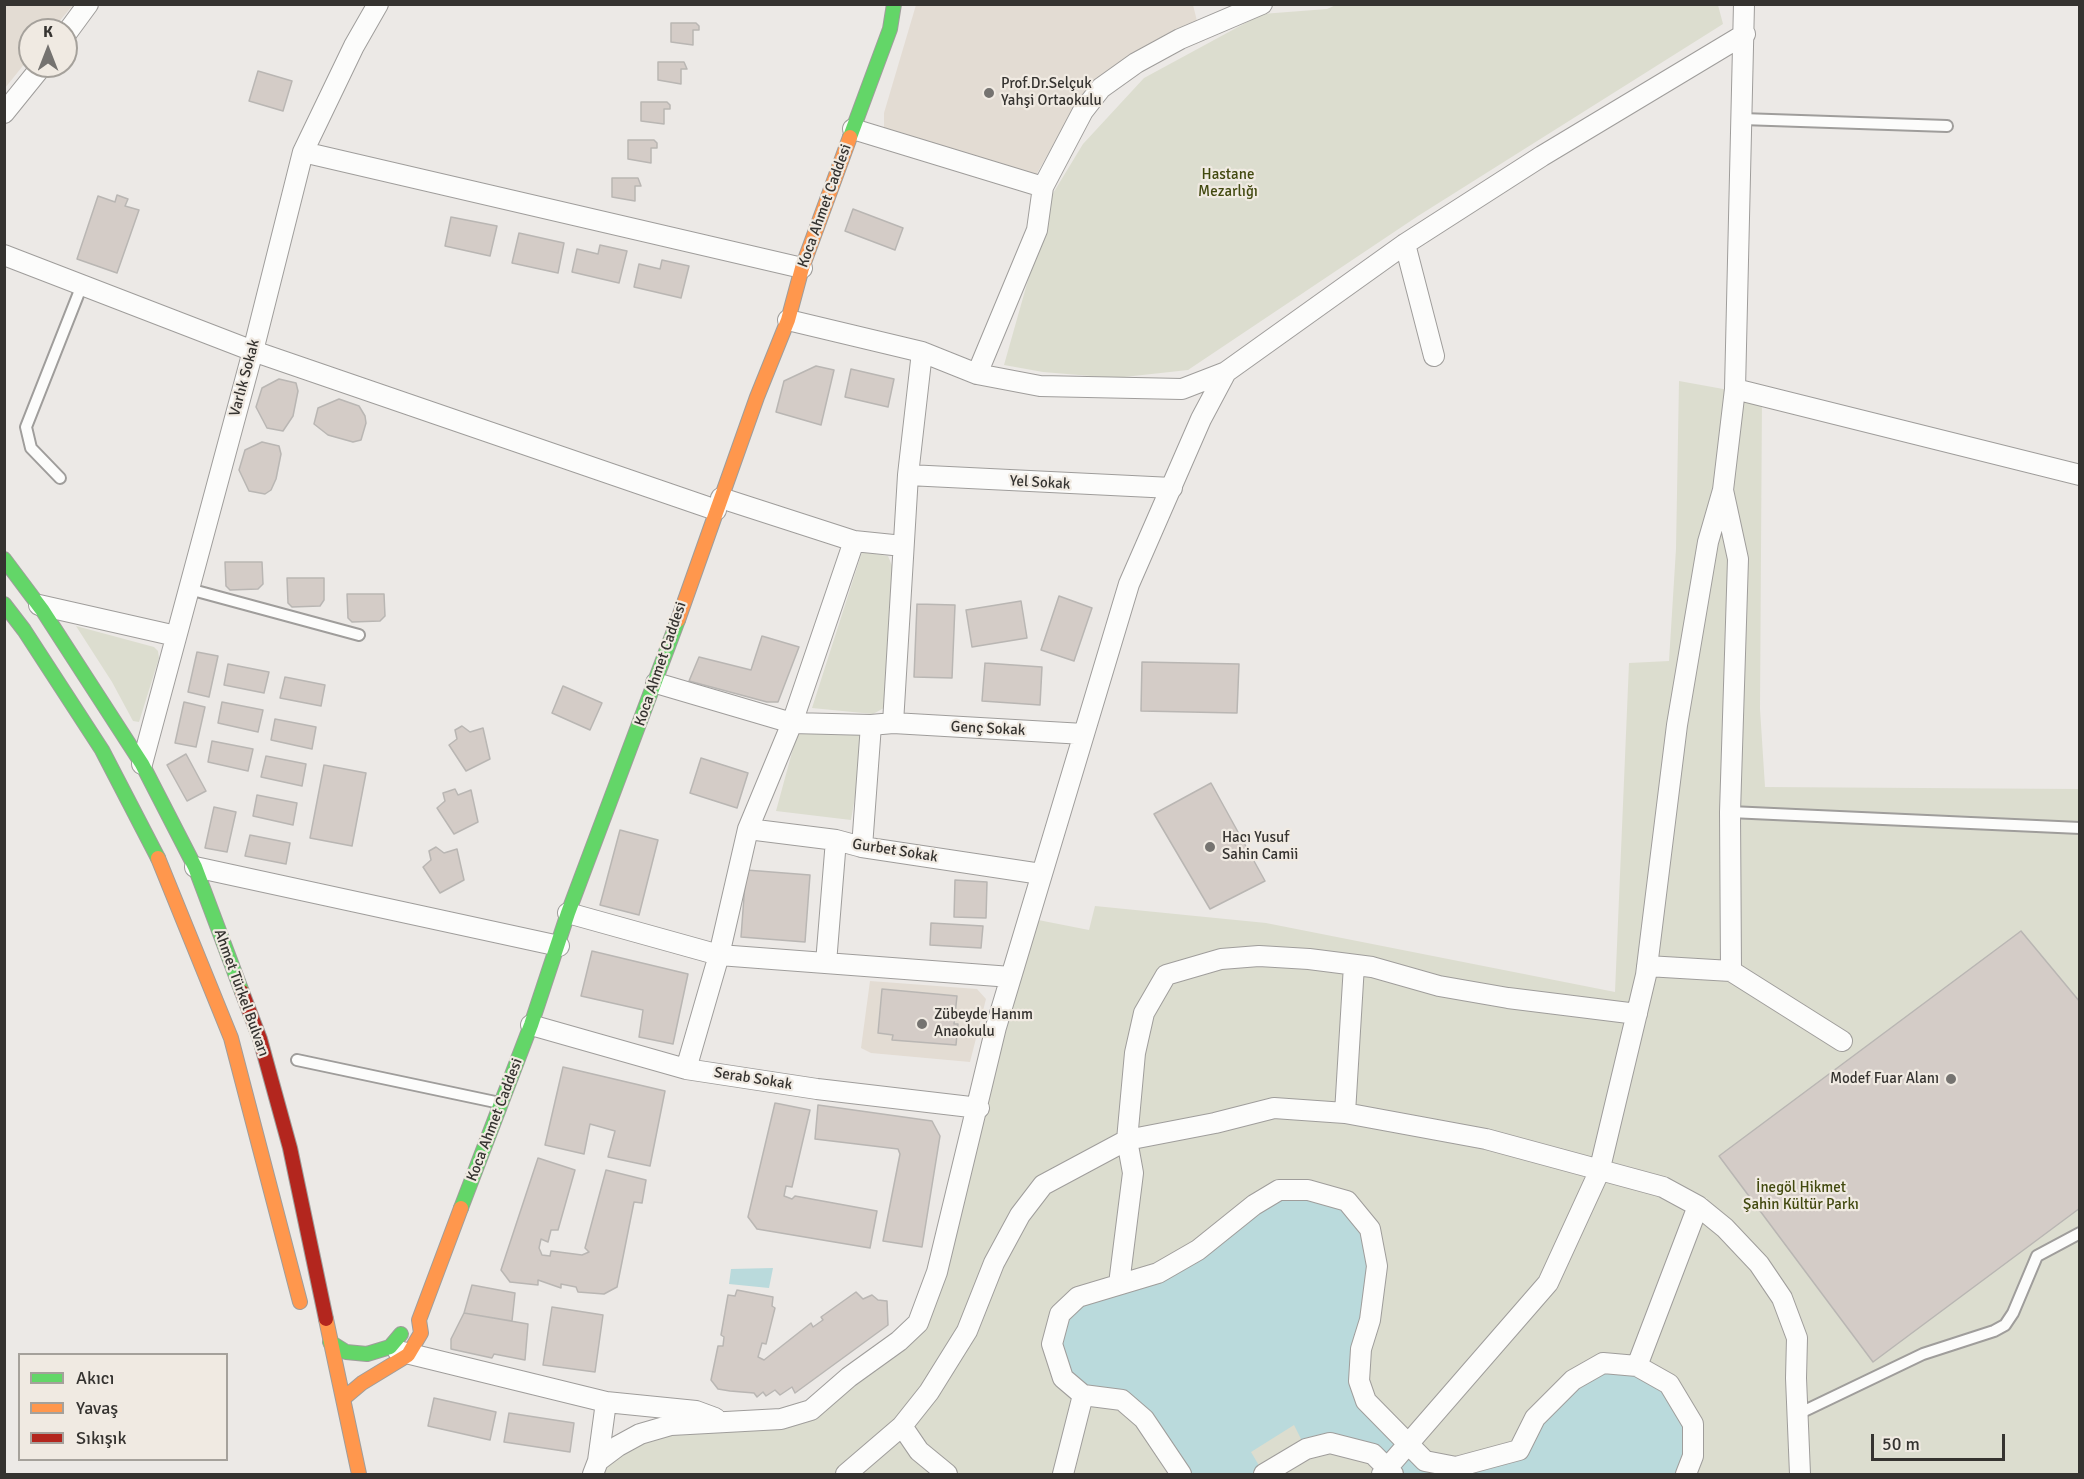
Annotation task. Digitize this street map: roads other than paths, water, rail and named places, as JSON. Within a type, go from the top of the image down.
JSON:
[{"type":"main road","name":"Koca Ahmet Caddesi","points":[[399,1351],[421,1333],[419,1320],[531,1025],[559,946],[568,913],[656,683],[718,504],[788,320],[802,268],[890,29],[894,4]]},
{"type":"main road","name":"Ahmet Türkel Bulvarı","points":[[4,559],[39,605],[142,764],[195,867],[260,1039],[290,1148],[359,1474]]},
{"type":"main road","name":"Ahmet Türkel Bulvarı","points":[[4,604],[24,630],[102,750],[163,867],[231,1038],[302,1311]]},
{"type":"main road","points":[[343,1399],[399,1351],[408,1326],[419,1320]]},
{"type":"main road","points":[[330,1342],[346,1352],[367,1354],[399,1351]]},
{"type":"street","points":[[78,18],[88,4]]},
{"type":"street","name":"Varlık Sokak","points":[[142,764],[253,351],[303,152],[354,46],[378,4]]},
{"type":"street","points":[[977,374],[1037,230],[1043,187],[1083,111],[1101,88],[1136,63],[1180,39],[1262,4]]},
{"type":"street","points":[[1264,1474],[1306,1449],[1330,1443],[1373,1454],[1387,1472],[1548,1283],[1599,1172],[1647,966],[1677,725],[1708,542],[1723,489],[1735,389],[1744,4]]},
{"type":"street","points":[[788,320],[922,352],[977,374],[1040,386],[1182,389],[1226,372],[1405,244],[1542,156],[1744,34]]},
{"type":"street","points":[[4,113],[32,78]]},
{"type":"street","points":[[853,129],[1043,187]]},
{"type":"street","points":[[303,152],[802,268]]},
{"type":"street","points":[[1405,244],[1434,356]]},
{"type":"street","points":[[4,255],[253,351],[718,504],[854,541],[903,546]]},
{"type":"street","points":[[892,723],[908,475],[922,352]]},
{"type":"street","points":[[595,1468],[640,1434],[671,1425],[781,1419],[811,1410],[849,1377],[899,1341],[918,1323],[937,1272],[979,1108],[996,1027],[1129,584],[1201,419],[1226,372]]},
{"type":"street","points":[[1735,389],[2079,476]]},
{"type":"street","name":"Yel Sokak","points":[[908,475],[1172,488]]},
{"type":"street","points":[[1723,489],[1738,559],[1730,812],[1731,971]]},
{"type":"street","points":[[686,1068],[719,955],[748,829],[792,723],[854,541]]},
{"type":"street","points":[[39,605],[176,636]]},
{"type":"street","name":"Genç Sokak","points":[[656,683],[792,723],[871,725],[892,723],[1084,734]]},
{"type":"street","points":[[862,847],[871,725]]},
{"type":"street","name":"Gurbet Sokak","points":[[748,829],[837,840],[862,847],[1041,874]]},
{"type":"street","points":[[826,963],[837,840]]},
{"type":"street","points":[[195,867],[559,946]]},
{"type":"street","points":[[568,913],[719,955],[1011,977]]},
{"type":"street","points":[[1119,1284],[1133,1173],[1127,1140],[1135,1053],[1144,1013],[1166,975],[1221,959],[1259,956],[1354,965],[1508,998],[1637,1014]]},
{"type":"street","points":[[1345,1113],[1354,965]]},
{"type":"street","points":[[1647,966],[1731,971],[1842,1041]]},
{"type":"street","name":"Serab Sokak","points":[[531,1025],[686,1068],[817,1089],[979,1108]]},
{"type":"street","points":[[846,1474],[902,1426],[929,1392],[968,1331],[994,1263],[1020,1215],[1042,1185],[1127,1140],[1215,1124],[1274,1108],[1345,1113],[1486,1139],[1599,1172],[1663,1187],[1698,1206],[1725,1228],[1759,1264],[1782,1298],[1797,1338],[1800,1474]]},
{"type":"street","points":[[1181,1474],[1144,1419],[1122,1400],[1083,1395],[1063,1378],[1052,1344],[1060,1314],[1078,1297],[1158,1273],[1198,1250],[1254,1205],[1279,1190],[1308,1190],[1347,1201],[1370,1229],[1377,1266],[1370,1320],[1360,1349],[1359,1381],[1366,1401],[1425,1461],[1456,1467],[1519,1450],[1536,1418],[1573,1380],[1603,1363],[1637,1366],[1669,1384],[1693,1424],[1693,1456],[1686,1474]]},
{"type":"street","points":[[1637,1366],[1698,1206]]},
{"type":"street","points":[[399,1351],[606,1402],[696,1411],[726,1422]]},
{"type":"street","points":[[1063,1474],[1083,1395]]},
{"type":"street","points":[[595,1468],[606,1402]]},
{"type":"street","points":[[902,1426],[919,1451],[947,1474]]},
{"type":"lane","points":[[1742,119],[1947,126]]},
{"type":"lane","points":[[60,478],[31,448],[26,428],[82,285]]},
{"type":"lane","points":[[189,589],[359,635]]},
{"type":"lane","points":[[1730,812],[2079,828]]},
{"type":"lane","points":[[297,1060],[501,1104]]},
{"type":"lane","points":[[1798,1414],[1923,1354],[1994,1331],[2005,1325],[2013,1313],[2037,1256],[2079,1233]]},
{"type":"water","points":[[1279,1190],[1347,1201],[1370,1229],[1359,1381],[1425,1460],[1456,1467],[1519,1450],[1535,1418],[1603,1363],[1669,1384],[1693,1424],[1686,1474],[1393,1474],[1373,1454],[1306,1449],[1294,1425],[1251,1452],[1264,1474],[1181,1474],[1144,1419],[1063,1378],[1060,1314],[1158,1273]]},
{"type":"water","points":[[773,1268],[769,1288],[729,1284],[731,1269]]},
{"type":"place","name":"Prof.Dr.Selçuk Yahşi Ortaokulu","points":[[989,93]]},
{"type":"place","name":"Hacı Yusuf Sahin Camii","points":[[1210,847]]},
{"type":"place","name":"Zübeyde Hanım Anaokulu","points":[[922,1024]]},
{"type":"place","name":"Modef Fuar Alanı","points":[[1951,1079]]},
{"type":"park label","name":"Hastane Mezarlığı","points":[[1228,184]]},
{"type":"park label","name":"İnegöl Hikmet Şahin Kültür Parkı","points":[[1801,1196]]}]
